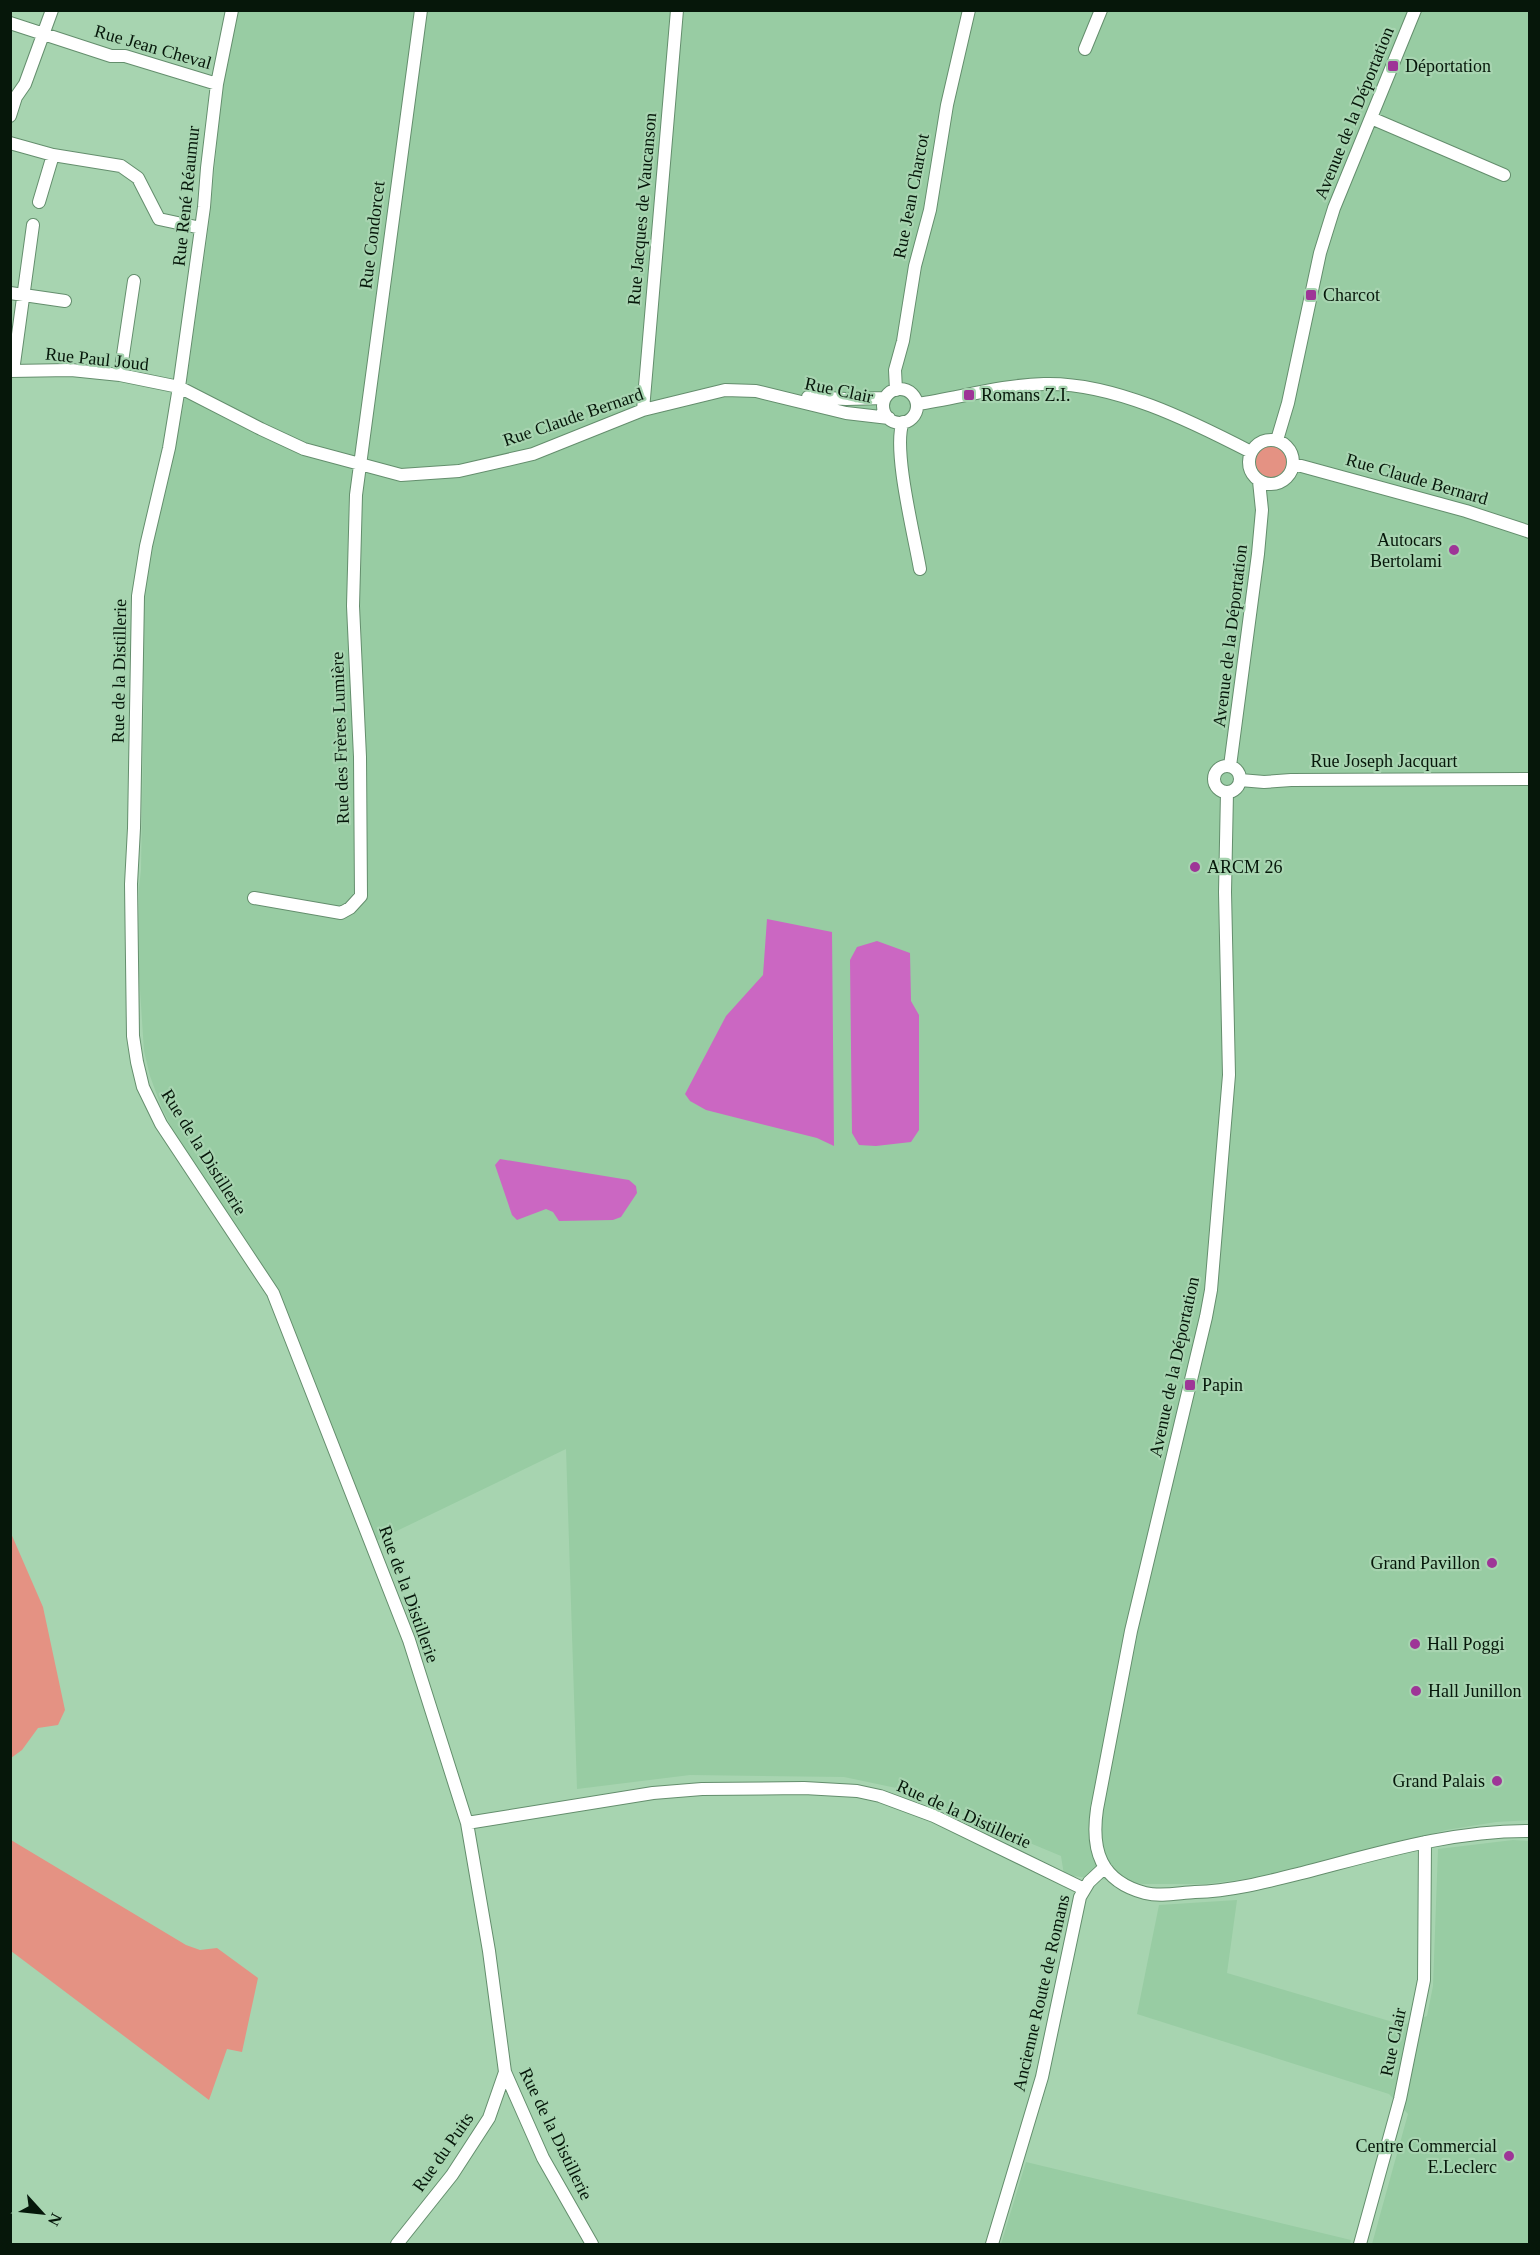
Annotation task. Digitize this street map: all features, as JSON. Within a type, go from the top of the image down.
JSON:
[{"type":"street","points":[[10,116],[16,97],[25,84],[52,10]]},
{"type":"street","name":"Rue René Réaumur","points":[[180,387],[217,84],[232,10]]},
{"type":"street","name":"Rue Condorcet","points":[[360,465],[421,10]]},
{"type":"street","name":"Rue Jacques de Vaucanson","points":[[643,410],[677,10]]},
{"type":"street","name":"Rue Jean Charcot","points":[[896,390],[895,370],[903,341],[915,266],[930,210],[945,116],[969,10]]},
{"type":"street","points":[[1085,49],[1101,10]]},
{"type":"street","name":"Avenue de la Déportation","points":[[1277,440],[1288,403],[1334,208],[1415,10]]},
{"type":"street","name":"Rue Jean Cheval","points":[[10,23],[111,56],[125,56],[217,84]]},
{"type":"street","points":[[1371,118],[1503,175]]},
{"type":"street","points":[[10,143],[53,155],[121,166],[138,178],[159,219],[201,228]]},
{"type":"street","points":[[39,202],[53,155]]},
{"type":"street","points":[[12,371],[33,225]]},
{"type":"street","points":[[120,375],[134,281]]},
{"type":"street","points":[[10,294],[65,302]]},
{"type":"street","name":"Rue Paul Joud","points":[[12,371],[71,370],[120,375],[180,387]]},
{"type":"street","points":[[917,404],[1015,387],[1045,384],[1068,386],[1133,400],[1168,412],[1251,452]]},
{"type":"street","name":"Rue Claude Bernard","points":[[180,387],[304,449],[401,475],[459,471],[532,454],[643,410],[725,390],[756,391],[780,395]]},
{"type":"street","name":"Rue de la Distillerie","points":[[180,387],[169,448],[146,546],[138,596],[131,884],[133,1036],[137,1062],[143,1087],[161,1124],[273,1293],[409,1641],[467,1823],[489,1951],[505,2072],[543,2158],[592,2244]]},
{"type":"street","points":[[896,390],[907,391],[917,404],[912,418],[903,422],[889,418],[885,412],[885,398],[896,390]]},
{"type":"street","name":"Rue Clair","points":[[780,395],[846,399],[885,398]]},
{"type":"street","name":"Rue Clair","points":[[780,395],[846,413],[889,418]]},
{"type":"street","points":[[903,422],[900,440],[901,462],[920,569]]},
{"type":"street","points":[[1259,481],[1275,484],[1286,479],[1294,464],[1290,449],[1277,440],[1262,441],[1251,452],[1249,459],[1251,471],[1259,481],[1262,510]]},
{"type":"street","name":"Rue Claude Bernard","points":[[1294,464],[1444,504],[1530,532]]},
{"type":"street","name":"Rue des Frères Lumière","points":[[254,898],[340,913],[350,908],[361,896],[360,757],[353,606],[356,495],[360,465]]},
{"type":"street","points":[[1262,510],[1275,484]]},
{"type":"street","name":"Avenue de la Déportation","points":[[1230,766],[1238,723],[1262,510]]},
{"type":"street","points":[[1230,766],[1239,774],[1240,780],[1236,788],[1227,792],[1217,787],[1214,779],[1219,768],[1230,766]]},
{"type":"street","name":"Rue Joseph Jacquart","points":[[1240,780],[1264,782],[1530,779]]},
{"type":"street","name":"Avenue de la Déportation","points":[[1105,1867],[1099,1857],[1094,1839],[1097,1809],[1131,1631],[1206,1317],[1212,1282],[1229,1067],[1225,892],[1227,792]]},
{"type":"street","name":"Rue de la Distillerie","points":[[467,1823],[653,1793],[804,1788],[857,1791],[880,1796],[934,1815],[1084,1889]]},
{"type":"street","points":[[1105,1867],[1122,1883],[1146,1893],[1158,1895],[1203,1892],[1260,1883],[1425,1842],[1482,1833],[1530,1831]]},
{"type":"street","name":"Rue Clair","points":[[1360,2244],[1400,2099],[1424,1980],[1425,1842]]},
{"type":"street","name":"Ancienne Route de Romans","points":[[992,2244],[1042,2077],[1078,1906],[1084,1889],[1105,1867]]},
{"type":"street","name":"Rue du Puits","points":[[397,2244],[452,2175],[489,2118],[505,2072]]},
{"type":"shaded area","points":[[235,11],[1529,11],[1529,1820],[1496,1822],[1446,1830],[1270,1876],[1206,1884],[1143,1884],[1064,1875],[1061,1856],[901,1789],[844,1777],[690,1775],[577,1789],[566,1449],[374,1542],[289,1318],[181,1147],[161,1106],[144,1051],[139,974],[144,686],[141,597],[183,408],[210,217],[221,100]]},
{"type":"shaded area","points":[[1271,446],[1282,451],[1287,462],[1282,473],[1271,478],[1260,473],[1255,462],[1260,451]]},
{"type":"shaded area","points":[[767,919],[832,932],[834,1146],[817,1138],[706,1110],[690,1101],[685,1094],[726,1016],[763,975]]},
{"type":"shaded area","points":[[877,941],[910,953],[911,1001],[919,1015],[919,1130],[911,1142],[876,1146],[859,1145],[852,1133],[850,960],[857,947]]},
{"type":"shaded area","points":[[500,1159],[629,1180],[636,1186],[637,1193],[621,1217],[613,1220],[559,1221],[553,1212],[546,1209],[517,1220],[512,1215],[495,1165]]},
{"type":"shaded area","points":[[10,1531],[43,1607],[65,1710],[58,1725],[38,1728],[22,1750],[11,1758]]},
{"type":"shaded area","points":[[11,1840],[186,1945],[200,1950],[217,1948],[258,1978],[242,2052],[227,2049],[209,2100],[11,1951]]},
{"type":"shaded area","points":[[1513,1840],[1529,1841],[1529,2244],[1372,2244],[1408,2114],[1389,2094],[1137,2014],[1159,1905],[1237,1900],[1227,1973],[1403,2025],[1427,2016],[1433,1986],[1438,1849]]},
{"type":"shaded area","points":[[1026,2162],[1351,2240],[1350,2244],[1001,2244]]},
{"type":"place","name":"Déportation","points":[[1393,66]]},
{"type":"place","name":"Charcot","points":[[1311,295]]},
{"type":"place","name":"Romans Z.I.","points":[[969,395]]},
{"type":"place","name":"Autocars Bertolami","points":[[1454,550]]},
{"type":"place","name":"ARCM 26","points":[[1195,867]]},
{"type":"place","name":"Papin","points":[[1190,1385]]},
{"type":"place","name":"Grand Pavillon","points":[[1492,1563]]},
{"type":"place","name":"Hall Poggi","points":[[1415,1644]]},
{"type":"place","name":"Hall Junillon","points":[[1416,1691]]},
{"type":"place","name":"Grand Palais","points":[[1497,1781]]},
{"type":"place","name":"Centre Commercial E.Leclerc","points":[[1509,2156]]}]
